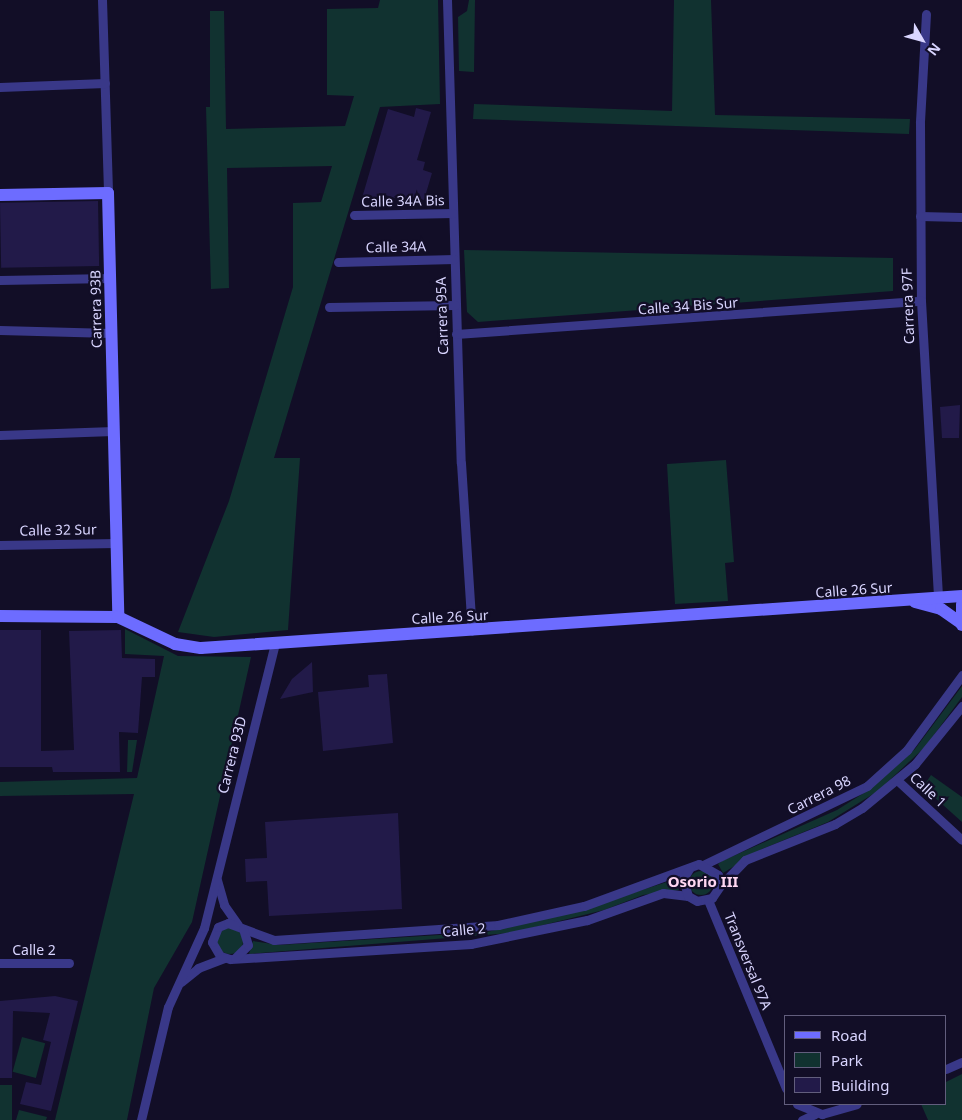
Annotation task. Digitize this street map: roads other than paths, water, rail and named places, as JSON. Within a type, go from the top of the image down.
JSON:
[{"type":"street","name":"Carrera 93B","points":[[102,0],[118,617]]},
{"type":"street","name":"Carrera 95A","points":[[447,0],[456,334],[472,631]]},
{"type":"street","name":"Carrera 97F","points":[[926,14],[920,216],[921,301],[938,596]]},
{"type":"street","points":[[0,86],[105,83]]},
{"type":"street","points":[[0,196],[108,193]]},
{"type":"street","name":"Calle 34A Bis","points":[[354,215],[453,213]]},
{"type":"street","points":[[920,216],[962,217]]},
{"type":"street","name":"Calle 34A","points":[[338,262],[454,259]]},
{"type":"street","points":[[0,280],[110,278]]},
{"type":"street","name":"Calle 34 Bis Sur","points":[[456,334],[921,301]]},
{"type":"street","points":[[329,308],[455,305]]},
{"type":"street","points":[[0,330],[111,333]]},
{"type":"street","points":[[0,435],[114,431]]},
{"type":"street","name":"Calle 32 Sur","points":[[0,545],[116,543]]},
{"type":"street","name":"Calle 26 Sur","points":[[0,616],[118,617],[183,647],[472,631],[908,601],[938,596],[962,596]]},
{"type":"street","name":"Calle 26 Sur","points":[[908,601],[941,609],[962,624]]},
{"type":"street","points":[[962,604],[962,624]]},
{"type":"street","name":"Carrera 93D","points":[[141,1120],[168,1007],[199,942],[206,918],[275,643]]},
{"type":"street","name":"Carrera 98","points":[[706,864],[867,786],[907,750],[962,675]]},
{"type":"street","points":[[720,886],[718,875],[706,864],[689,869],[682,885],[688,896],[708,900],[745,860],[835,824],[897,780],[962,706]]},
{"type":"street","name":"Calle 1","points":[[897,780],[962,840]]},
{"type":"street","name":"Calle 2","points":[[240,926],[274,940],[475,929],[584,906],[689,869]]},
{"type":"street","name":"Carrera 93D","points":[[216,875],[224,906],[240,926]]},
{"type":"street","name":"Calle 2","points":[[235,958],[495,941],[588,920],[663,893],[688,896]]},
{"type":"street","name":"Transversal 97A","points":[[708,900],[784,1083]]},
{"type":"street","name":"Carrera 93D","points":[[206,918],[208,934],[213,947]]},
{"type":"street","points":[[240,926],[248,945],[235,958],[224,958],[213,947],[218,927],[240,926]]},
{"type":"street","name":"Carrera 93D","points":[[199,942],[218,927]]},
{"type":"street","name":"Carrera 93D","points":[[177,986],[198,968],[224,958]]},
{"type":"street","name":"Calle 2","points":[[0,963],[69,963]]},
{"type":"street","points":[[947,1069],[962,1062]]},
{"type":"street","points":[[802,1120],[815,1114],[853,1105]]},
{"type":"street","points":[[800,1107],[815,1114]]},
{"type":"district","name":"Osorio III","points":[[703,882]]}]
